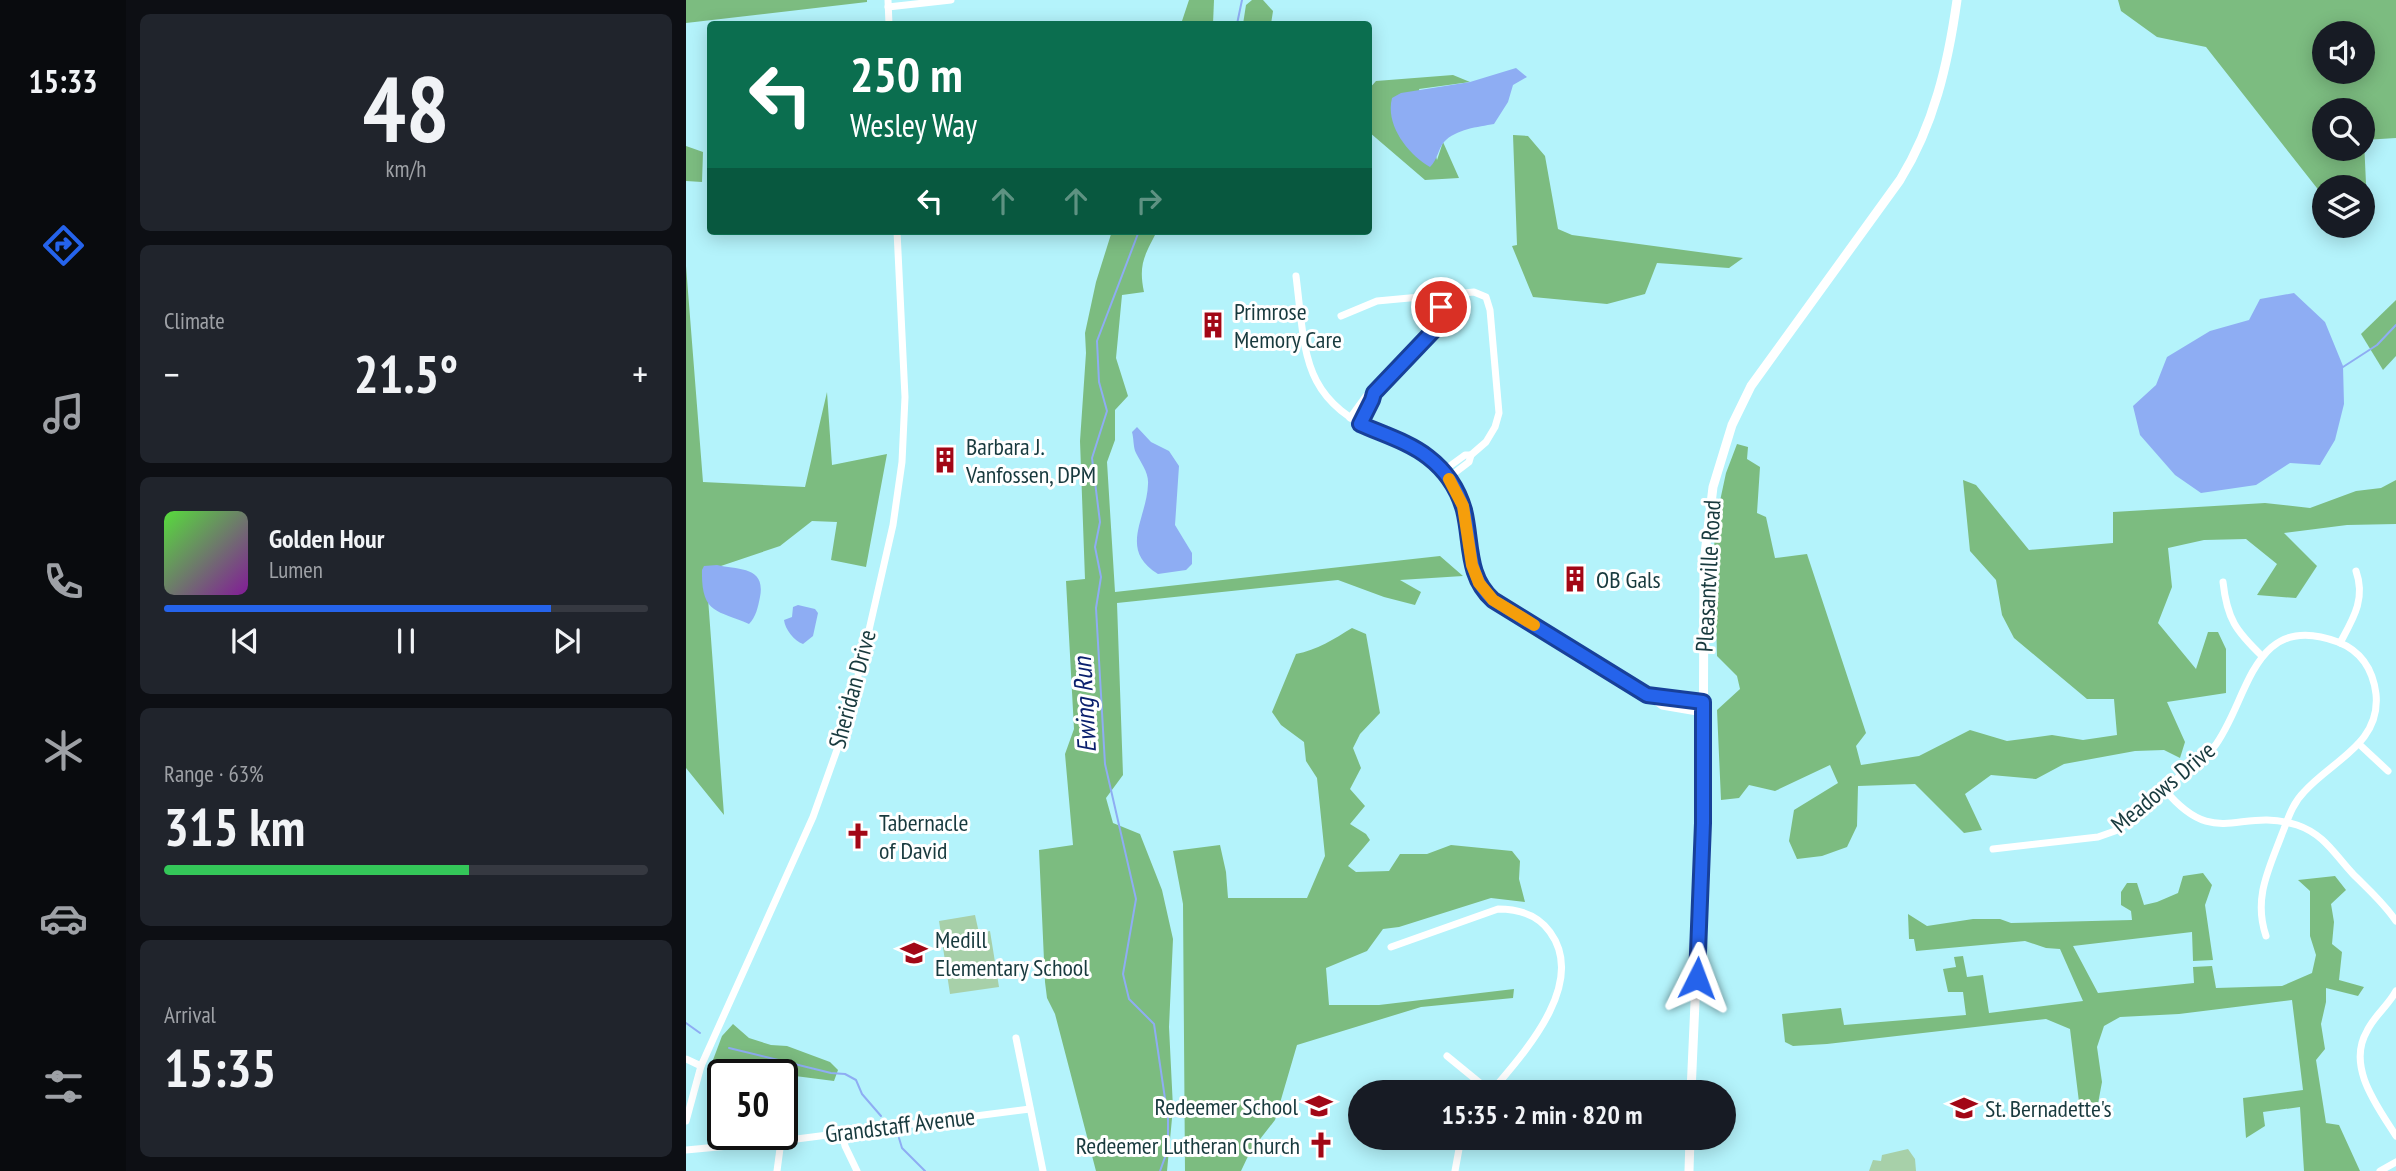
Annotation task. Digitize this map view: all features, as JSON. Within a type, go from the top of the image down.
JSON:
[{"type":"main road","name":"Pleasantville Road","points":[[1692,1080],[1702,861],[1706,530],[1713,487],[1724,444],[1751,386],[1915,156],[1936,103],[1950,42],[1956,0]]},
{"type":"main road","points":[[1689,1150],[1689,1171]]},
{"type":"street","points":[[888,4],[951,0]]},
{"type":"street","name":"Sheridan Drive","points":[[686,1121],[687,1109],[701,1066],[813,817],[838,747],[861,665],[892,525],[902,454],[905,397],[897,235]]},
{"type":"street","points":[[1296,276],[1303,337],[1310,367],[1322,392],[1350,418],[1412,447],[1446,474],[1463,506],[1472,565],[1488,596],[1662,706],[1703,713]]},
{"type":"street","points":[[1341,316],[1377,301],[1441,294],[1474,292],[1482,294],[1488,302],[1499,413],[1495,428],[1486,442],[1471,455],[1469,462],[1446,474]]},
{"type":"street","points":[[1350,418],[1366,396],[1374,393],[1434,330],[1441,307],[1441,294]]},
{"type":"street","points":[[1360,424],[1374,393]]},
{"type":"street","points":[[2340,643],[2360,600],[2361,589],[2356,571]]},
{"type":"street","points":[[2223,582],[2226,608],[2233,624],[2262,656]]},
{"type":"street","name":"Meadows Drive","points":[[1993,849],[2107,835],[2125,824],[2208,754],[2219,740],[2250,674],[2262,656],[2284,641],[2301,636],[2340,643],[2357,652],[2364,660],[2374,683],[2374,719],[2359,744],[2302,793],[2291,811],[2261,894],[2260,915],[2266,936]]},
{"type":"street","points":[[1647,695],[1703,702]]},
{"type":"street","points":[[2359,744],[2388,771]]},
{"type":"street","points":[[2165,790],[2179,807],[2204,821],[2222,824],[2263,820],[2305,828],[2330,846],[2396,921]]},
{"type":"street","points":[[1391,947],[1498,909],[1510,909],[1539,920],[1558,947],[1562,967],[1558,990],[1539,1030],[1501,1080]]},
{"type":"street","points":[[2396,991],[2367,1030],[2361,1062],[2370,1092],[2396,1136]]},
{"type":"street","points":[[1016,1038],[1043,1171]]},
{"type":"street","points":[[1447,1056],[1476,1080]]},
{"type":"street","points":[[686,1059],[701,1066]]},
{"type":"street","name":"Grandstaff Avenue","points":[[798,1139],[1030,1108]]},
{"type":"street","points":[[842,1133],[857,1171]]},
{"type":"street","name":"Grandstaff Avenue","points":[[686,1150],[707,1148]]},
{"type":"street","points":[[777,1171],[779,1150]]},
{"type":"street","points":[[1455,1171],[1459,1150]]},
{"type":"street","points":[[2380,1171],[2396,1161]]},
{"type":"green space","points":[[686,0],[867,0],[867,2],[686,23]]},
{"type":"green space","points":[[1189,0],[1214,0],[1213,21],[1182,21]]},
{"type":"green space","points":[[1252,0],[1263,0],[1273,11],[1271,21],[1243,21],[1246,5]]},
{"type":"green space","points":[[2118,0],[2396,0],[2396,138],[2375,139],[2375,98],[2312,98],[2312,161],[2365,161],[2366,175],[2312,175],[2312,182],[2206,47],[2157,37],[2121,11]]},
{"type":"green space","points":[[1453,75],[1470,82],[1419,89],[1437,160],[1443,142],[1459,178],[1425,180],[1372,135],[1372,86],[1376,81]]},
{"type":"green space","points":[[1513,135],[1528,136],[1545,156],[1558,229],[1572,235],[1743,258],[1729,268],[1657,263],[1645,294],[1607,304],[1533,297],[1512,246],[1517,245]]},
{"type":"green space","points":[[686,146],[703,152],[702,182],[686,181]]},
{"type":"green space","points":[[1111,235],[1155,235],[1142,267],[1144,292],[1122,295],[1116,358],[1128,396],[1115,410],[1115,440],[1107,462],[1115,592],[1440,556],[1463,576],[1400,580],[1421,592],[1415,605],[1338,580],[1117,603],[1123,775],[1106,798],[1113,823],[1140,834],[1162,890],[1173,939],[1169,1027],[1173,1108],[1167,1171],[1096,1171],[1055,1014],[1047,998],[1045,982],[1039,850],[1073,845],[1065,754],[1074,729],[1066,581],[1085,579],[1080,441],[1085,333],[1096,282]]},
{"type":"green space","points":[[686,266],[703,482],[805,487],[827,392],[832,465],[887,454],[866,567],[831,560],[837,522],[812,521],[780,546],[706,571],[724,815],[686,768]]},
{"type":"green space","points":[[2396,300],[2396,356],[2383,370],[2361,334]]},
{"type":"green space","points":[[1737,444],[1748,447],[1747,459],[1760,467],[1757,513],[1766,517],[1775,558],[1807,554],[1866,733],[1856,746],[1861,765],[1919,756],[1970,730],[2007,741],[2052,735],[2083,740],[2117,735],[2114,699],[2087,699],[2014,638],[2002,615],[1996,580],[1970,551],[1963,480],[1976,485],[2029,550],[2113,543],[2113,512],[2265,503],[2310,508],[2356,491],[2381,488],[2396,480],[2396,524],[2347,525],[2284,533],[2317,566],[2296,598],[2257,595],[2277,564],[2246,539],[2204,540],[2168,548],[2172,587],[2158,623],[2196,669],[2208,632],[2218,632],[2226,649],[2226,693],[2167,702],[2185,742],[2180,758],[2164,750],[2135,751],[2064,764],[2036,779],[1991,775],[1965,794],[1982,830],[1964,833],[1915,784],[1858,786],[1857,826],[1847,847],[1822,856],[1797,859],[1789,841],[1794,810],[1838,783],[1830,765],[1775,791],[1749,785],[1739,798],[1721,800],[1717,710],[1740,689],[1737,676],[1717,656],[1714,529],[1726,473]]},
{"type":"green space","points":[[1352,628],[1366,634],[1380,713],[1360,734],[1353,748],[1361,768],[1350,789],[1365,806],[1350,824],[1366,834],[1370,840],[1348,866],[1356,872],[1389,871],[1400,854],[1427,854],[1451,845],[1512,851],[1520,861],[1519,879],[1525,902],[1491,898],[1399,927],[1383,929],[1367,951],[1326,968],[1329,1005],[1379,1005],[1514,989],[1513,998],[1421,1007],[1297,1045],[1275,1120],[1250,1152],[1241,1171],[1185,1171],[1183,904],[1173,851],[1220,845],[1228,898],[1307,898],[1325,856],[1317,778],[1306,761],[1304,742],[1281,725],[1272,712],[1296,654],[1318,647]]},
{"type":"green space","points":[[2203,873],[2212,885],[2205,905],[2213,960],[2193,961],[2192,932],[2073,946],[2098,993],[2194,983],[2193,967],[2212,966],[2216,988],[2282,986],[2312,973],[2316,955],[2310,936],[2310,891],[2298,880],[2335,876],[2346,890],[2331,904],[2334,922],[2332,944],[2342,952],[2339,980],[2364,987],[2358,996],[2326,988],[2321,1024],[2325,1049],[2316,1060],[2326,1123],[2339,1125],[2360,1171],[2304,1171],[2300,1107],[2263,1112],[2265,1126],[2246,1138],[2243,1098],[2303,1090],[2292,1000],[2179,1014],[2120,1017],[2104,1026],[2097,1047],[2102,1082],[2097,1109],[2080,1110],[2070,1029],[2046,1019],[1827,1044],[1793,1046],[1785,1042],[1782,1014],[1841,1008],[1844,1025],[1966,1015],[1963,992],[1948,992],[1943,969],[1956,967],[1954,957],[1963,956],[1967,977],[1983,975],[1989,1013],[2083,1001],[2060,949],[2046,948],[2025,941],[1916,951],[1914,939],[1909,939],[1908,914],[1927,926],[1973,919],[2000,919],[2011,923],[2132,920],[2131,911],[2121,905],[2121,892],[2127,883],[2137,883],[2144,905],[2178,893],[2183,876]]},
{"type":"green space","points":[[975,915],[979,933],[990,931],[999,987],[950,994],[939,921]]},
{"type":"green space","points":[[733,1024],[749,1038],[771,1045],[787,1046],[830,1062],[838,1070],[834,1081],[798,1076],[798,1059],[713,1059],[722,1036]]},
{"type":"green space","points":[[1908,1149],[1915,1159],[1916,1171],[1869,1171],[1873,1160],[1881,1161],[1882,1155]]},
{"type":"water","points":[[1516,68],[1527,77],[1513,85],[1508,102],[1494,124],[1468,129],[1449,138],[1430,167],[1414,155],[1400,138],[1392,118],[1392,98],[1401,93],[1470,82]]},
{"type":"water","points":[[2294,293],[2325,322],[2343,366],[2344,404],[2335,440],[2320,465],[2290,463],[2256,485],[2201,493],[2175,475],[2140,435],[2133,406],[2156,385],[2167,357],[2210,331],[2249,320],[2260,299]]},
{"type":"water","points":[[1137,427],[1151,442],[1169,451],[1179,466],[1175,525],[1192,553],[1192,564],[1186,570],[1158,574],[1139,554],[1138,533],[1147,497],[1148,480],[1134,448],[1132,432]]},
{"type":"water","points":[[717,565],[749,571],[759,580],[759,601],[749,624],[720,612],[708,603],[702,584],[702,570],[704,566]]},
{"type":"water","points":[[798,605],[815,609],[818,613],[813,636],[803,644],[790,634],[784,620],[792,617],[793,607]]},
{"type":"waterway","name":"Ewing Run","points":[[1238,21],[1242,0]]},
{"type":"waterway","name":"Ewing Run","points":[[1137,235],[1097,341],[1099,382],[1107,411],[1092,458],[1100,522],[1095,547],[1101,577],[1096,608],[1105,764],[1136,899],[1123,974],[1129,999],[1154,1024],[1168,1119],[1168,1149],[1160,1171]]},
{"type":"waterway","points":[[2343,367],[2377,345],[2396,325]]},
{"type":"waterway","name":"Ewing Run","points":[[686,1023],[700,1033]]},
{"type":"waterway","name":"Ewing Run","points":[[729,1048],[845,1074],[856,1080],[862,1094],[881,1116]]},
{"type":"waterway","name":"Ewing Run","points":[[899,1138],[902,1148],[925,1171]]},
{"type":"slow traffic","points":[[1449,479],[1463,506],[1472,565],[1479,583],[1493,600],[1534,625]]},
{"type":"place","name":"Primrose Memory Care","points":[[1213,325]]},
{"type":"place","name":"Barbara J. Vanfossen, DPM","points":[[945,460]]},
{"type":"place","name":"OB Gals","points":[[1575,579]]},
{"type":"place","name":"Tabernacle of David","points":[[858,836]]},
{"type":"place","name":"Medill Elementary School","points":[[914,953]]},
{"type":"place","name":"Redeemer School","points":[[1319,1106]]},
{"type":"place","name":"St. Bernadette's","points":[[1964,1108]]},
{"type":"place","name":"Redeemer Lutheran Church","points":[[1321,1145]]},
{"type":"route","points":[[1441,307],[1434,330],[1374,393],[1360,424],[1412,447],[1443,471],[1463,506],[1475,576],[1493,600],[1647,695],[1703,702],[1703,823],[1697,978]]}]
